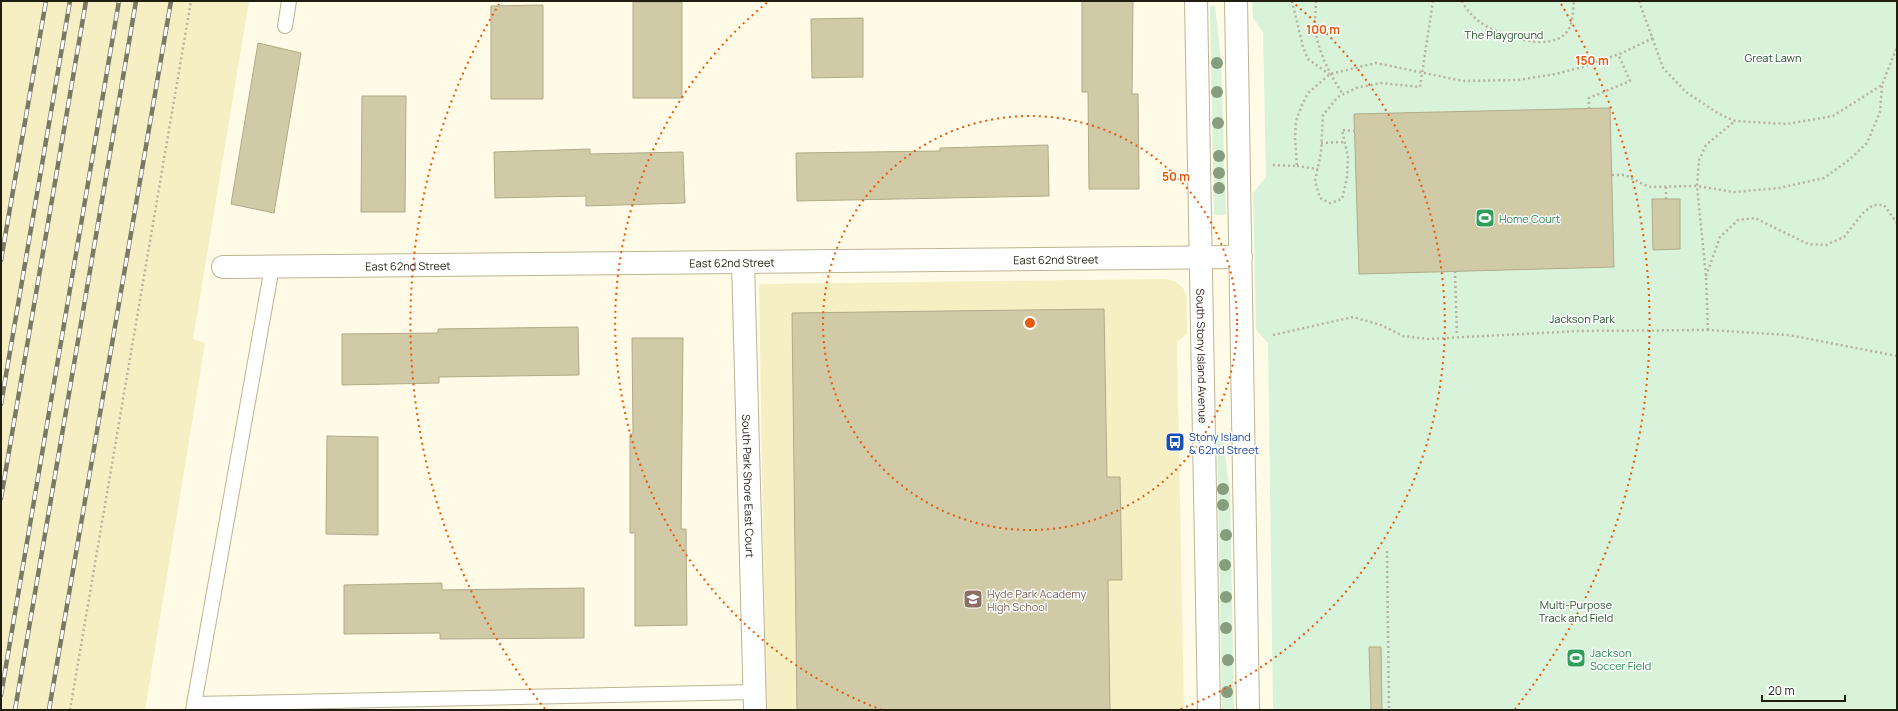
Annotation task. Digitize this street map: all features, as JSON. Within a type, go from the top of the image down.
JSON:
[{"type":"street","name":"South Stony Island Avenue","points":[[1196,1],[1199,258],[1209,710]]},
{"type":"street","points":[[1236,1],[1248,710]]},
{"type":"street","name":"East 62nd Street","points":[[223,267],[1241,257]]},
{"type":"street","name":"South Park Shore East Court","points":[[743,262],[755,701]]},
{"type":"lane","points":[[285,26],[289,1]]},
{"type":"lane","points":[[272,267],[193,707],[755,701]]},
{"type":"path","points":[[70,710],[191,1]]},
{"type":"path","points":[[1292,1],[1302,47],[1308,59],[1330,74]]},
{"type":"path","points":[[1316,1],[1315,24],[1318,41],[1330,74],[1342,93]]},
{"type":"path","points":[[1355,131],[1342,130],[1348,157],[1347,178],[1342,199],[1330,203],[1320,198],[1315,181],[1321,153],[1323,114],[1342,93],[1381,83],[1420,87],[1433,1]]},
{"type":"path","points":[[1462,1],[1473,17],[1500,33],[1541,42],[1555,40],[1565,34],[1569,28],[1574,1]]},
{"type":"path","points":[[1639,1],[1663,68],[1686,92],[1719,114],[1735,120],[1787,124],[1833,116],[1882,85]]},
{"type":"path","points":[[1297,166],[1295,133],[1296,120],[1308,93],[1330,74],[1376,63],[1463,81],[1518,80],[1556,74],[1579,68],[1618,54],[1653,38]]},
{"type":"path","points":[[1612,175],[1625,175],[1649,187],[1697,186],[1734,192],[1779,188],[1824,178],[1849,160],[1867,143],[1880,112],[1882,85],[1897,48]]},
{"type":"path","points":[[1589,109],[1589,98],[1630,81],[1618,54]]},
{"type":"path","points":[[1708,330],[1706,276],[1697,186],[1699,160],[1706,145],[1735,120]]},
{"type":"path","points":[[1321,143],[1344,142]]},
{"type":"path","points":[[1273,165],[1318,169]]},
{"type":"path","points":[[1666,187],[1666,199]]},
{"type":"path","points":[[1706,276],[1720,237],[1738,220],[1755,218],[1808,244],[1826,245],[1844,237],[1863,213],[1873,205],[1884,205],[1897,223]]},
{"type":"path","points":[[1455,271],[1457,336]]},
{"type":"path","points":[[1273,335],[1353,317],[1381,324],[1403,336],[1428,339],[1457,336],[1579,331],[1708,330],[1789,335],[1897,356]]},
{"type":"path","points":[[1387,550],[1389,710]]},
{"type":"shaded area","points":[[1,1],[249,1],[193,339],[205,343],[145,710],[1,710]]},
{"type":"shaded area","name":"Hyde Park Academy High School","points":[[1164,279],[1175,281],[1183,288],[1187,296],[1187,334],[1177,342],[1184,710],[766,710],[759,284]]},
{"type":"green space","name":"Jackson Park","points":[[1252,1],[1897,1],[1897,710],[1273,710],[1268,343],[1256,330],[1253,193],[1266,177],[1263,32],[1253,18]]},
{"type":"green space","points":[[1210,6],[1215,6],[1221,60],[1226,215],[1214,215]]},
{"type":"green space","points":[[1217,440],[1223,440],[1230,492],[1234,710],[1222,710]]},
{"type":"building","points":[[1082,1],[1133,1],[1132,94],[1138,94],[1139,189],[1089,189],[1088,92],[1082,92]]},
{"type":"building","points":[[633,2],[682,2],[682,98],[633,98]]},
{"type":"building","points":[[543,5],[543,99],[491,99],[491,6]]},
{"type":"building","points":[[863,18],[863,77],[812,78],[811,19]]},
{"type":"building","points":[[258,43],[301,53],[274,213],[231,204]]},
{"type":"building","points":[[362,96],[406,96],[405,212],[361,212]]},
{"type":"building","name":"Home Court","points":[[1610,108],[1614,267],[1359,274],[1354,114]]},
{"type":"building","points":[[1048,145],[1049,196],[797,201],[796,153],[940,151],[940,148]]},
{"type":"building","points":[[590,149],[590,154],[683,152],[685,203],[586,206],[586,196],[495,198],[494,152]]},
{"type":"building","points":[[1652,199],[1680,199],[1680,249],[1653,250]]},
{"type":"building","name":"Hyde Park Academy High School","points":[[1104,309],[1107,477],[1120,477],[1122,580],[1108,580],[1110,710],[797,710],[792,313]]},
{"type":"building","points":[[578,327],[579,375],[439,377],[439,383],[342,385],[342,334],[438,333],[438,329]]},
{"type":"building","points":[[632,338],[683,338],[681,529],[686,529],[687,625],[635,626],[635,533],[630,533],[630,434],[633,434]]},
{"type":"building","points":[[327,436],[378,437],[378,535],[326,534]]},
{"type":"building","points":[[442,583],[442,590],[584,588],[584,638],[440,639],[440,633],[344,634],[344,585]]},
{"type":"building","points":[[1369,647],[1381,647],[1382,710],[1371,710]]},
{"type":"railway","points":[[1,260],[46,1]]},
{"type":"railway","points":[[1,404],[70,1]]},
{"type":"railway","points":[[1,498],[86,1]]},
{"type":"railway","points":[[1,695],[119,1]]},
{"type":"railway","points":[[15,710],[136,1]]},
{"type":"railway","points":[[49,710],[171,1]]},
{"type":"place","name":"Home Court","points":[[1485,218]]},
{"type":"place","name":"Stony Island & 62nd Street","points":[[1175,442]]},
{"type":"place","name":"Hyde Park Academy High School","points":[[973,599]]},
{"type":"place","name":"Jackson Soccer Field","points":[[1576,658]]},
{"type":"park label","name":"The Playground","points":[[1504,34]]},
{"type":"park label","name":"Great Lawn","points":[[1773,57]]},
{"type":"park label","name":"Multi-Purpose Track and Field","points":[[1576,610]]}]
